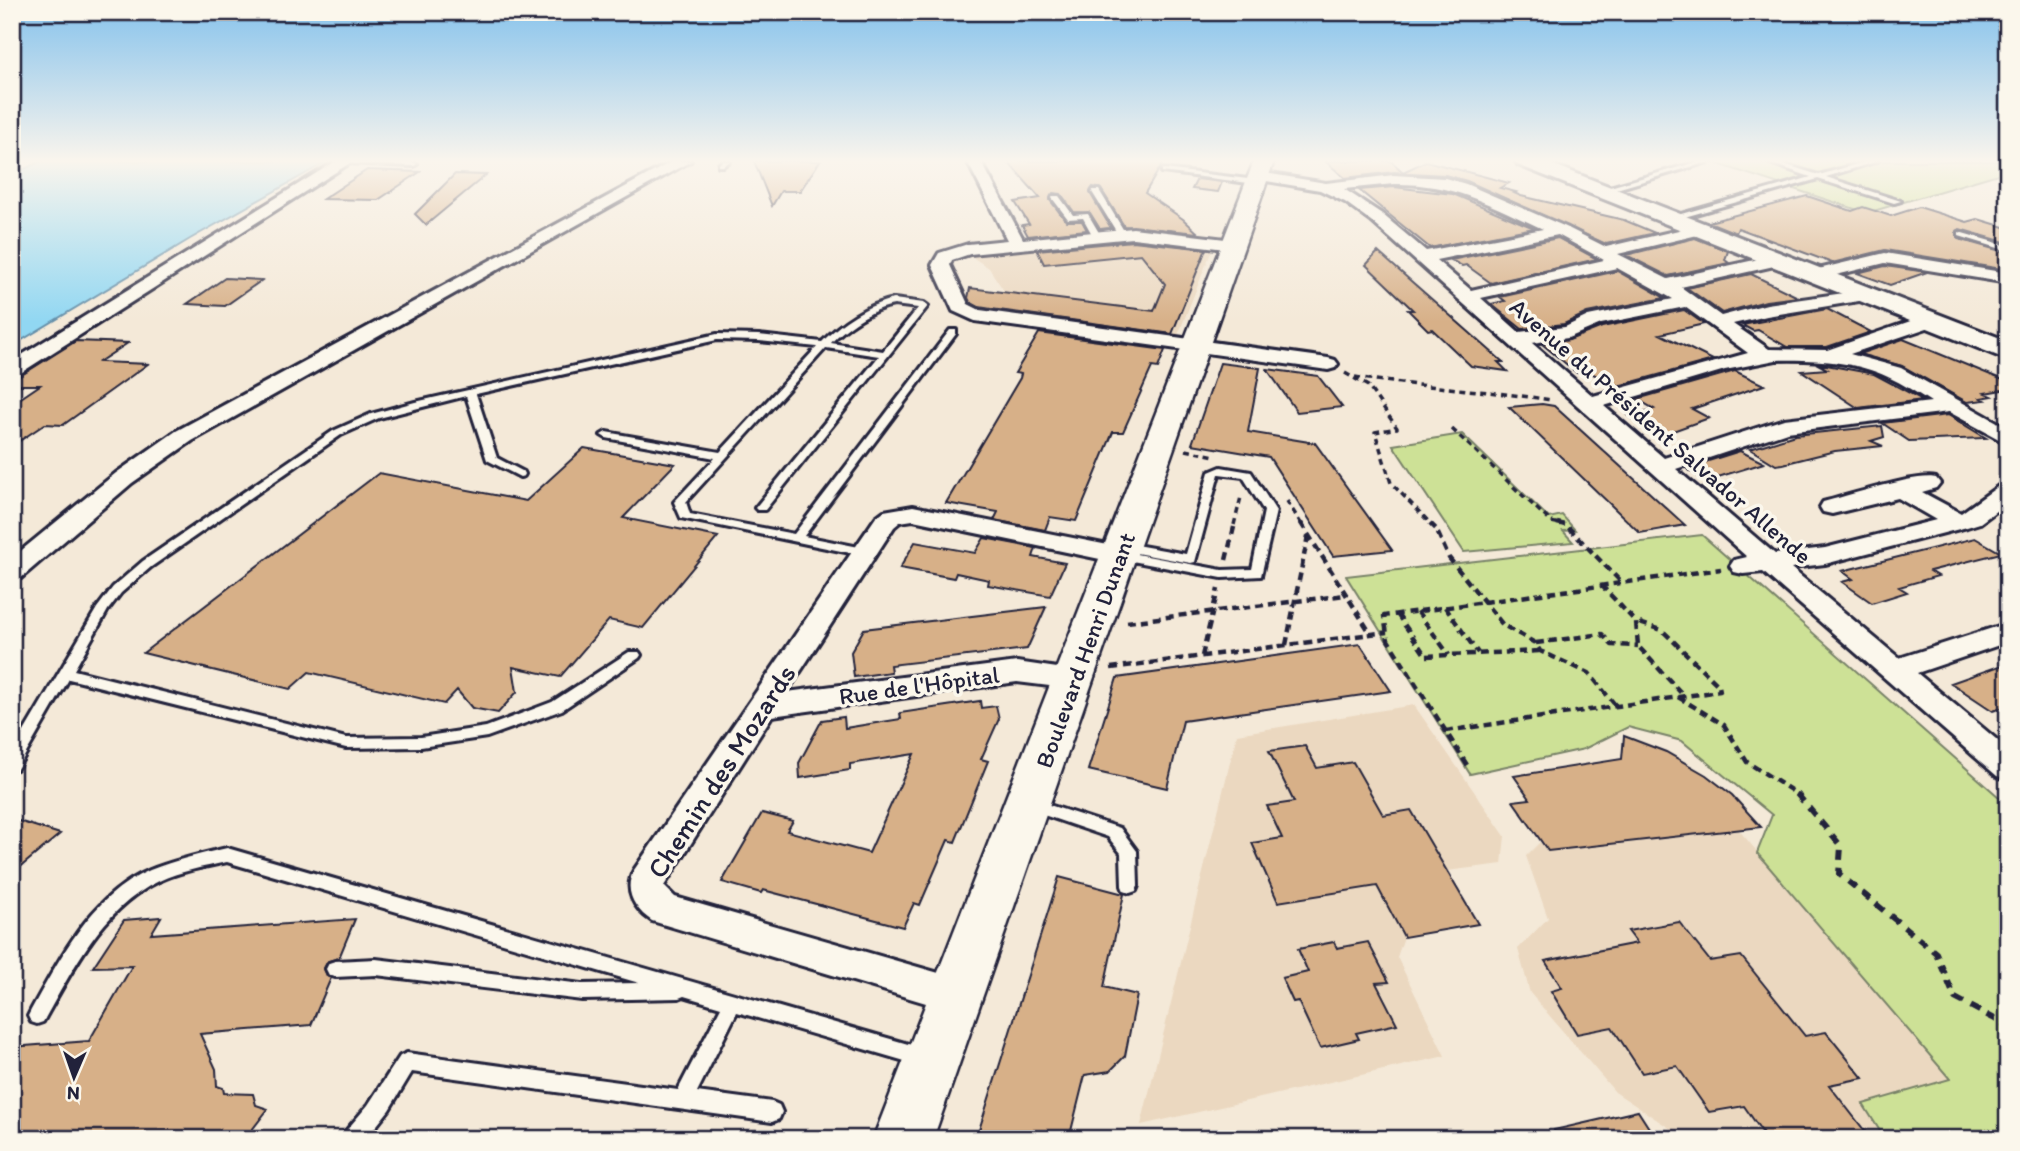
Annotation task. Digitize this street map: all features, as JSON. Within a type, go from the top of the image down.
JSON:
[{"type":"main road","name":"Boulevard Henri Dunant","points":[[904,1139],[1121,551],[1208,346],[1234,245],[1245,215]]},
{"type":"main road","points":[[1662,215],[2008,351]]},
{"type":"street","points":[[12,370],[260,215]]},
{"type":"street","points":[[12,572],[124,478],[184,436],[586,215]]},
{"type":"street","points":[[1002,215],[1017,243]]},
{"type":"street","name":"Avenue du Président Salvador Allende","points":[[1370,215],[1423,257],[1769,562],[2008,767]]},
{"type":"street","points":[[1524,215],[1667,285],[1764,355]]},
{"type":"street","points":[[1423,257],[1560,230]]},
{"type":"street","points":[[1467,296],[1611,258],[1700,230]]},
{"type":"street","points":[[1234,245],[1156,234],[1122,234],[960,250],[945,257],[941,265],[963,310],[975,315],[1328,364]]},
{"type":"street","points":[[1816,275],[1885,258],[2008,278]]},
{"type":"street","points":[[1667,285],[1777,260]]},
{"type":"street","points":[[1718,322],[1767,310],[1864,295]]},
{"type":"street","points":[[1516,338],[1545,336],[1587,326],[1595,320],[1688,301]]},
{"type":"street","points":[[1835,358],[1836,352],[1929,321]]},
{"type":"street","points":[[1589,403],[1625,396],[1764,355],[1835,358],[1874,365],[1894,372],[2006,434]]},
{"type":"street","points":[[1662,466],[1784,426],[1955,405]]},
{"type":"street","points":[[1832,507],[1899,488],[1928,483]]},
{"type":"street","points":[[1899,488],[1958,522]]},
{"type":"street","points":[[1743,566],[1825,556],[1958,522],[1982,512],[2008,490]]},
{"type":"street","name":"Chemin des Mozards","points":[[956,994],[665,910],[652,902],[646,891],[646,880],[885,522],[893,516],[913,513],[1121,551]]},
{"type":"street","points":[[1896,670],[2008,632]]},
{"type":"street","name":"Rue de l'Hôpital","points":[[763,706],[1017,672],[1075,676]]},
{"type":"lane","points":[[1069,215],[1071,217],[1085,216],[1097,236]]},
{"type":"lane","points":[[1110,215],[1122,234]]},
{"type":"lane","points":[[1671,218],[1683,215]]},
{"type":"lane","points":[[1962,234],[2008,249]]},
{"type":"lane","points":[[761,508],[924,306],[894,302],[878,305],[838,330],[680,502],[685,516],[865,552]]},
{"type":"lane","points":[[797,538],[953,332]]},
{"type":"lane","points":[[12,765],[117,590],[158,557],[337,433],[375,416],[470,392],[717,337],[754,336],[885,354]]},
{"type":"lane","points":[[470,392],[492,460],[520,474]]},
{"type":"lane","points":[[606,435],[722,456]]},
{"type":"lane","points":[[1221,470],[1247,474],[1270,510],[1257,573],[1222,574],[1121,551],[1191,559],[1214,472],[1221,470]]},
{"type":"lane","points":[[65,673],[346,743],[421,742],[487,732],[557,706],[634,655]]},
{"type":"lane","points":[[1030,797],[1114,832],[1129,851],[1130,886]]},
{"type":"lane","points":[[37,1016],[88,928],[116,898],[139,882],[165,870],[227,855],[932,1060]]},
{"type":"lane","points":[[335,969],[376,967],[582,992],[690,989]]},
{"type":"lane","points":[[683,1100],[733,1002]]},
{"type":"lane","points":[[352,1139],[388,1096],[407,1062],[772,1112]]},
{"type":"path","points":[[1328,364],[1368,386],[1397,428],[1375,432],[1391,483],[1436,529],[1449,558],[1503,625],[1535,643],[1541,651]]},
{"type":"path","points":[[1351,376],[1420,387],[1479,388],[1561,402],[1589,403]]},
{"type":"path","points":[[1452,429],[1551,522],[1566,525],[1622,583]]},
{"type":"path","points":[[1286,645],[1308,535]]},
{"type":"path","points":[[1467,765],[1388,640],[1384,616],[1743,566]]},
{"type":"path","points":[[1446,731],[1720,691],[1719,686],[1662,630],[1636,622],[1601,585]]},
{"type":"path","points":[[1127,622],[1347,595]]},
{"type":"path","points":[[1445,607],[1479,654]]},
{"type":"path","points":[[1417,611],[1450,655]]},
{"type":"path","points":[[1397,614],[1426,656],[1541,651],[1589,673],[1616,706]]},
{"type":"path","points":[[1636,622],[1638,646],[1681,696],[1724,725],[1747,762],[1800,796],[1841,846],[1839,874],[1936,953],[1955,998],[2008,1026]]},
{"type":"path","points":[[1075,676],[1387,632]]},
{"type":"path","points":[[1535,643],[1602,634],[1612,645],[1638,646]]},
{"type":"shaded area","points":[[1148,236],[1214,245],[1178,335],[998,309],[995,305],[1004,291],[989,268],[972,257],[983,252]]},
{"type":"shaded area","points":[[1414,705],[1505,836],[1502,864],[1447,871],[1478,924],[1404,937],[1397,957],[1445,1056],[1141,1125],[1237,734]]},
{"type":"shaded area","points":[[1738,829],[1950,1079],[1864,1104],[1885,1139],[1686,1139],[1615,1092],[1530,993],[1518,949],[1548,918],[1526,856],[1540,842],[1549,851]]},
{"type":"green space","points":[[1462,434],[1549,518],[1562,515],[1575,530],[1563,531],[1573,542],[1464,552],[1393,445]]},
{"type":"green space","points":[[1702,535],[2008,805],[2008,1139],[1885,1139],[1863,1104],[1950,1079],[1757,853],[1772,815],[1682,741],[1628,727],[1584,749],[1470,774],[1346,576]]},
{"type":"water","points":[[12,215],[233,215],[190,239],[12,346]]},
{"type":"building","points":[[416,215],[438,215],[426,225]]},
{"type":"building","points":[[1023,215],[1061,215],[1066,221],[1082,221],[1087,230],[1028,236],[1022,225],[1029,224]]},
{"type":"building","points":[[1091,215],[1103,215],[1111,228],[1100,229]]},
{"type":"building","points":[[1117,215],[1177,215],[1198,233],[1124,226]]},
{"type":"building","points":[[1389,215],[1502,215],[1534,228],[1430,248]]},
{"type":"building","points":[[1541,215],[1601,215],[1624,220],[1655,233],[1606,244]]},
{"type":"building","points":[[1736,215],[1944,215],[1967,222],[1978,219],[2008,228],[2008,243],[1960,229],[1956,232],[1958,239],[2008,253],[2008,270],[1885,250],[1832,263],[1738,228],[1736,233],[1709,222]]},
{"type":"building","points":[[1558,238],[1597,259],[1491,283],[1466,265],[1462,266],[1451,260]]},
{"type":"building","points":[[1695,238],[1728,251],[1725,260],[1729,263],[1668,276],[1626,255]]},
{"type":"building","points":[[1133,241],[1206,249],[1172,334],[979,307],[968,298],[970,288],[1154,311],[1165,284],[1141,254],[1044,264],[1037,250]]},
{"type":"building","points":[[1378,252],[1503,362],[1498,362],[1507,371],[1471,366],[1432,329],[1428,330],[1408,310],[1413,310],[1366,265]]},
{"type":"building","points":[[1885,266],[1927,272],[1890,285],[1857,273]]},
{"type":"building","points":[[1617,271],[1665,298],[1587,313],[1564,324],[1522,329],[1491,304],[1505,301],[1500,297]]},
{"type":"building","points":[[1751,274],[1798,297],[1766,301],[1722,313],[1687,288]]},
{"type":"building","points":[[225,278],[262,280],[225,306],[187,304]]},
{"type":"building","points":[[1827,309],[1871,332],[1827,347],[1787,347],[1758,330],[1753,331],[1742,325]]},
{"type":"building","points":[[1684,310],[1704,324],[1660,334],[1713,360],[1618,386],[1589,372],[1577,373],[1542,344],[1569,340],[1602,327]]},
{"type":"building","points":[[1039,333],[1165,350],[1158,368],[1152,367],[1123,432],[1113,432],[1076,521],[1050,517],[1045,530],[994,520],[998,512],[946,503],[1020,378],[1021,374],[1015,373]]},
{"type":"building","points":[[1903,339],[2008,382],[2008,389],[1985,393],[1992,396],[1981,398],[1985,400],[1967,402],[1902,366],[1859,354]]},
{"type":"building","points":[[76,341],[128,343],[99,362],[148,364],[63,425],[45,424],[12,446],[12,404],[40,385],[12,385],[12,381]]},
{"type":"building","points":[[1220,363],[1260,368],[1248,432],[1315,443],[1392,550],[1333,556],[1269,457],[1192,444]]},
{"type":"building","points":[[1816,363],[1874,374],[1923,400],[1858,408],[1802,371],[1827,369]]},
{"type":"building","points":[[1267,369],[1318,376],[1342,407],[1297,412]]},
{"type":"building","points":[[1735,371],[1764,385],[1692,409],[1709,418],[1662,435],[1629,416],[1654,409],[1637,399]]},
{"type":"building","points":[[1542,404],[1554,406],[1685,525],[1640,533],[1509,407]]},
{"type":"building","points":[[1948,415],[1986,438],[1909,441],[1882,423]]},
{"type":"building","points":[[1882,426],[1884,437],[1871,441],[1883,446],[1835,451],[1783,464],[1776,465],[1750,449],[1795,435]]},
{"type":"building","points":[[584,448],[675,464],[623,518],[718,537],[643,628],[609,620],[560,677],[513,667],[517,692],[498,713],[472,708],[457,690],[444,704],[309,672],[290,689],[143,653],[379,473],[526,501]]},
{"type":"building","points":[[1740,451],[1764,463],[1705,481],[1686,468]]},
{"type":"building","points":[[984,538],[1036,548],[1033,557],[1065,563],[1050,596],[988,585],[989,580],[956,573],[954,578],[900,568],[915,542],[975,553]]},
{"type":"building","points":[[1975,538],[2001,553],[1930,571],[1938,576],[1899,587],[1907,592],[1872,603],[1842,582],[1853,579],[1842,571]]},
{"type":"building","points":[[1046,607],[1027,649],[890,665],[891,672],[854,677],[851,652],[864,629]]},
{"type":"building","points":[[1360,644],[1391,691],[1183,721],[1167,788],[1088,770],[1117,678]]},
{"type":"building","points":[[2008,663],[2008,706],[1993,711],[1951,683]]},
{"type":"building","points":[[980,701],[981,708],[996,706],[999,719],[981,759],[988,761],[955,842],[948,840],[920,905],[914,903],[903,927],[763,890],[761,893],[722,882],[762,813],[793,821],[787,831],[869,853],[914,754],[850,764],[850,770],[800,778],[799,763],[822,720],[844,717],[845,728],[901,719],[900,713]]},
{"type":"building","points":[[1624,736],[1666,752],[1706,775],[1732,795],[1761,827],[1548,851],[1513,801],[1530,799],[1514,776],[1622,759]]},
{"type":"building","points":[[1305,746],[1317,768],[1353,762],[1383,815],[1411,810],[1478,924],[1404,937],[1377,886],[1278,902],[1252,843],[1282,838],[1267,806],[1294,802],[1269,751]]},
{"type":"building","points":[[12,819],[60,834],[12,874]]},
{"type":"building","points":[[1059,877],[1124,894],[1104,987],[1137,995],[1125,1056],[1110,1071],[1085,1075],[1069,1139],[1008,1139],[979,1130]]},
{"type":"building","points":[[161,917],[151,934],[355,919],[339,958],[328,961],[324,968],[327,976],[331,978],[311,1025],[200,1034],[216,1069],[217,1086],[223,1088],[224,1093],[253,1094],[256,1105],[268,1109],[245,1139],[12,1139],[12,1047],[89,1041],[132,966],[93,967],[124,920]]},
{"type":"building","points":[[1679,922],[1710,961],[1741,956],[1805,1036],[1826,1032],[1863,1078],[1829,1085],[1871,1139],[1767,1139],[1744,1106],[1709,1112],[1677,1066],[1642,1073],[1612,1027],[1577,1034],[1551,991],[1562,988],[1545,961],[1637,943],[1628,931]]},
{"type":"building","points":[[1334,942],[1337,948],[1368,942],[1389,982],[1376,983],[1397,1024],[1356,1033],[1359,1039],[1320,1048],[1298,1001],[1293,1002],[1282,978],[1308,972],[1298,949]]},
{"type":"building","points":[[1638,1111],[1656,1139],[1555,1139],[1554,1130]]}]
